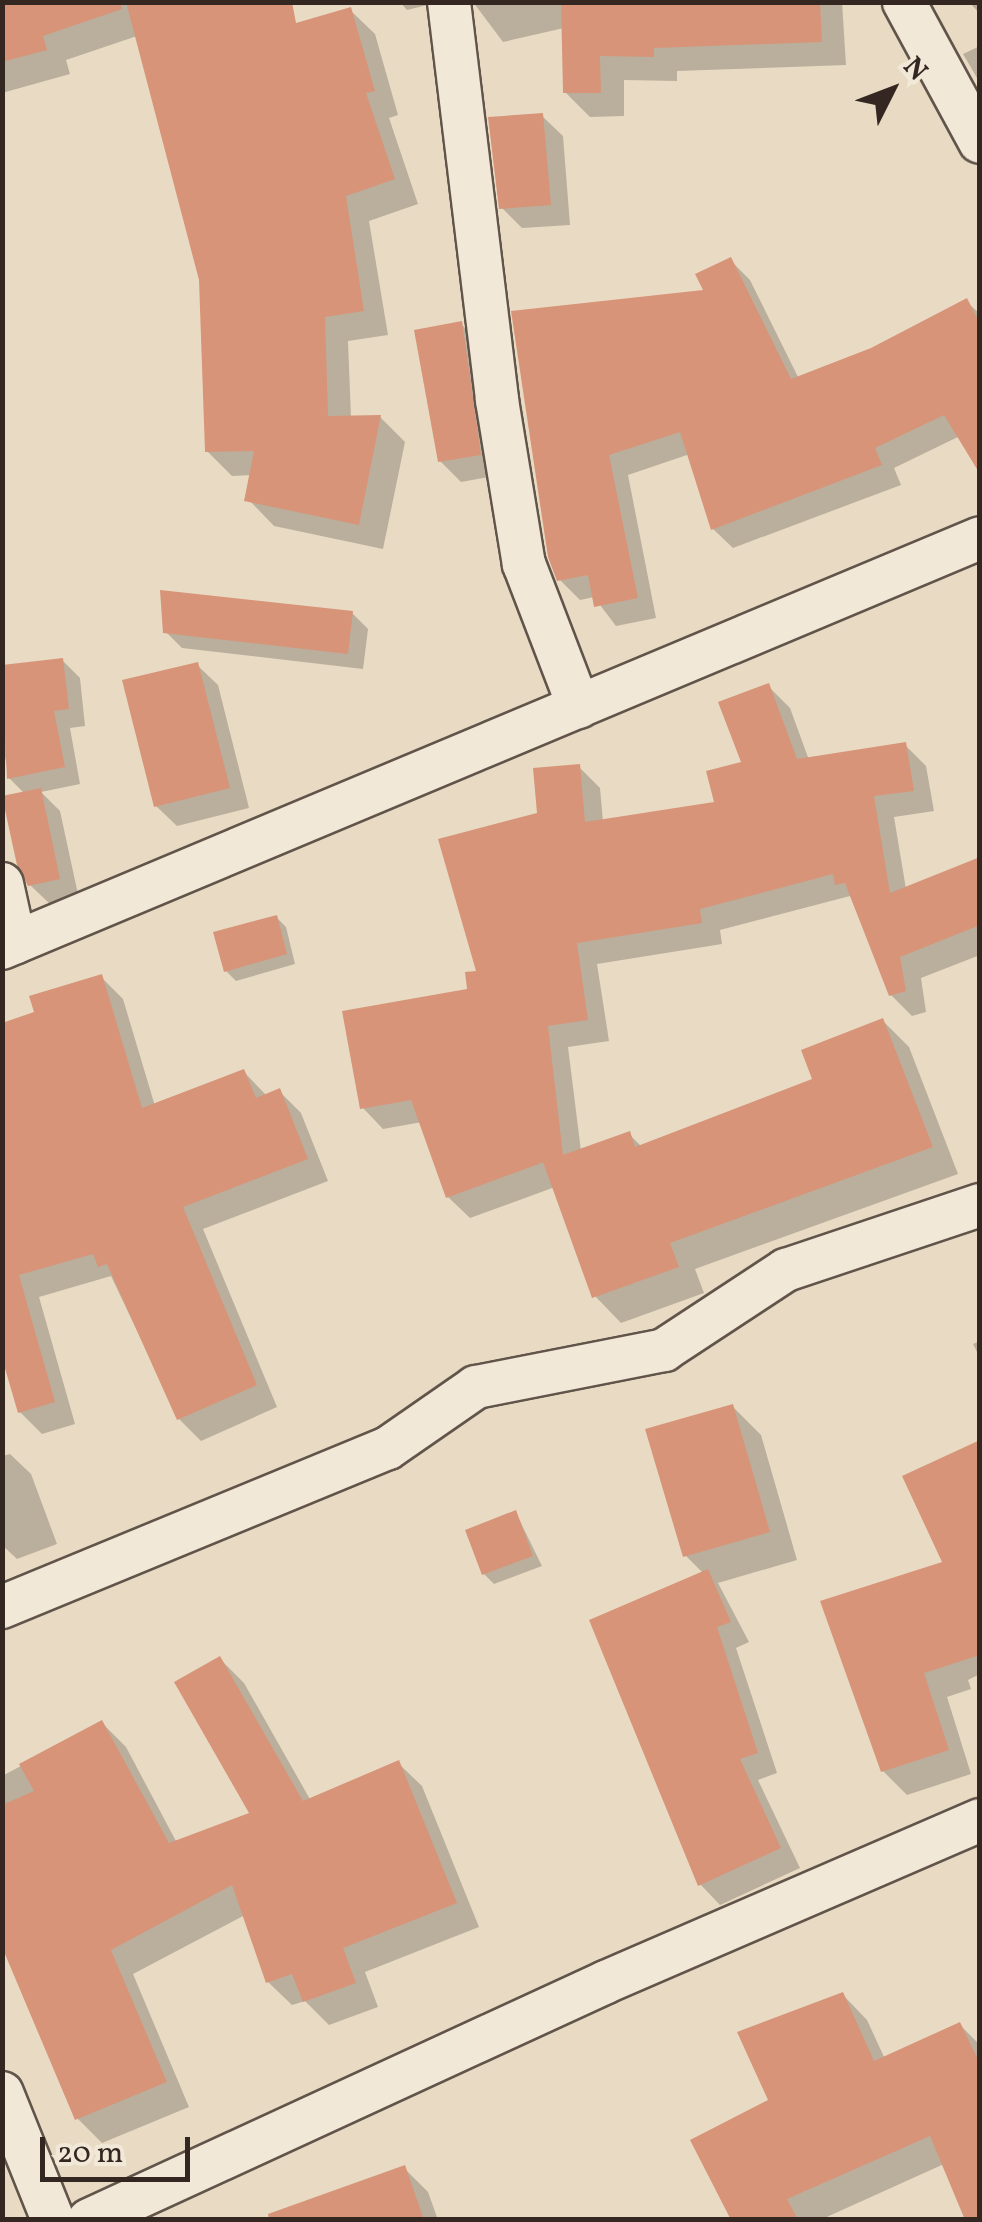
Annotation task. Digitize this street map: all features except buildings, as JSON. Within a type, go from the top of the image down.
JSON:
[{"type":"street","points":[[449,2],[496,400],[524,564],[580,706]]},
{"type":"street","points":[[904,2],[980,142]]},
{"type":"street","points":[[2,884],[8,945],[980,538]]},
{"type":"street","points":[[2,1607],[388,1448],[476,1387],[664,1350],[786,1270],[980,1204]]},
{"type":"street","points":[[89,2220],[606,1982],[980,1820]]},
{"type":"street","points":[[2,2093],[53,2220]]}]
